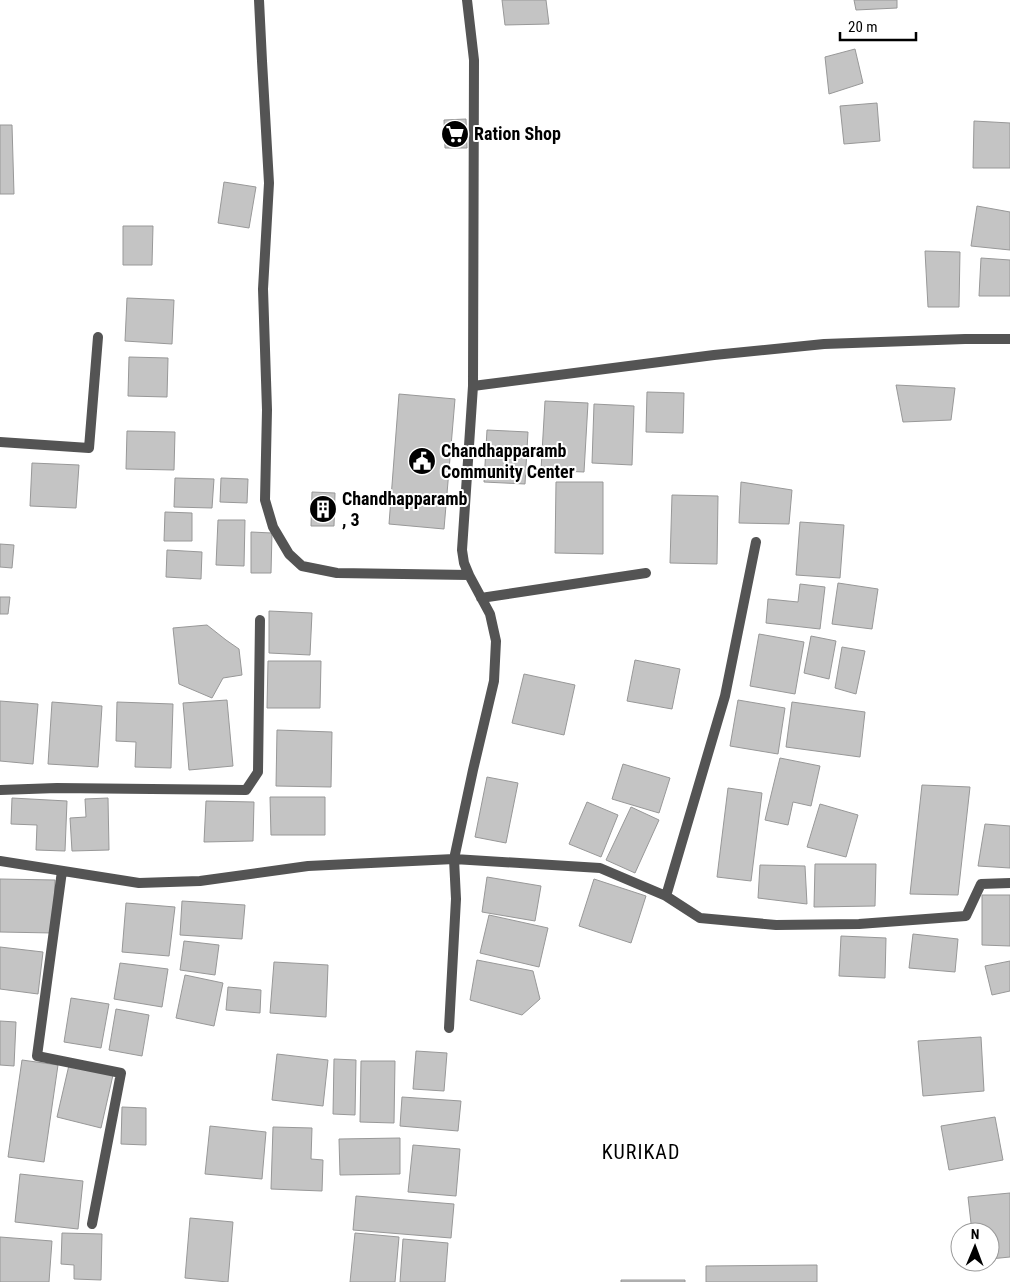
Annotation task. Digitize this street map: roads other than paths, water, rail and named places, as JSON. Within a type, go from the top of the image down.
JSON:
[{"type":"street","points":[[259,0],[270,183],[263,289],[267,410],[265,500],[274,527],[289,554],[302,566],[337,574],[468,575]]},
{"type":"street","points":[[449,1028],[456,899],[454,859],[494,682],[496,641],[490,614],[468,575],[462,550],[473,386],[474,60],[466,0]]},
{"type":"street","points":[[0,442],[89,448],[98,337]]},
{"type":"street","points":[[473,386],[824,344],[1010,339]]},
{"type":"street","points":[[666,896],[725,696],[756,542]]},
{"type":"street","points":[[482,598],[646,573]]},
{"type":"street","points":[[0,790],[57,788],[246,790],[258,772],[260,620]]},
{"type":"street","points":[[0,861],[139,882],[200,881],[308,866],[454,859],[600,868],[666,896],[700,918],[776,925],[859,924],[966,916],[981,884],[1010,883]]},
{"type":"street","points":[[62,871],[37,1056],[121,1073],[92,1224]]},
{"type":"place","name":"Ration Shop","points":[[455,134]]},
{"type":"place","name":"Chandhapparamb Community Center","points":[[422,461]]},
{"type":"place","name":"Chandhapparamb , 3","points":[[323,509]]},
{"type":"district","name":"KURIKAD","points":[[641,1152]]}]
